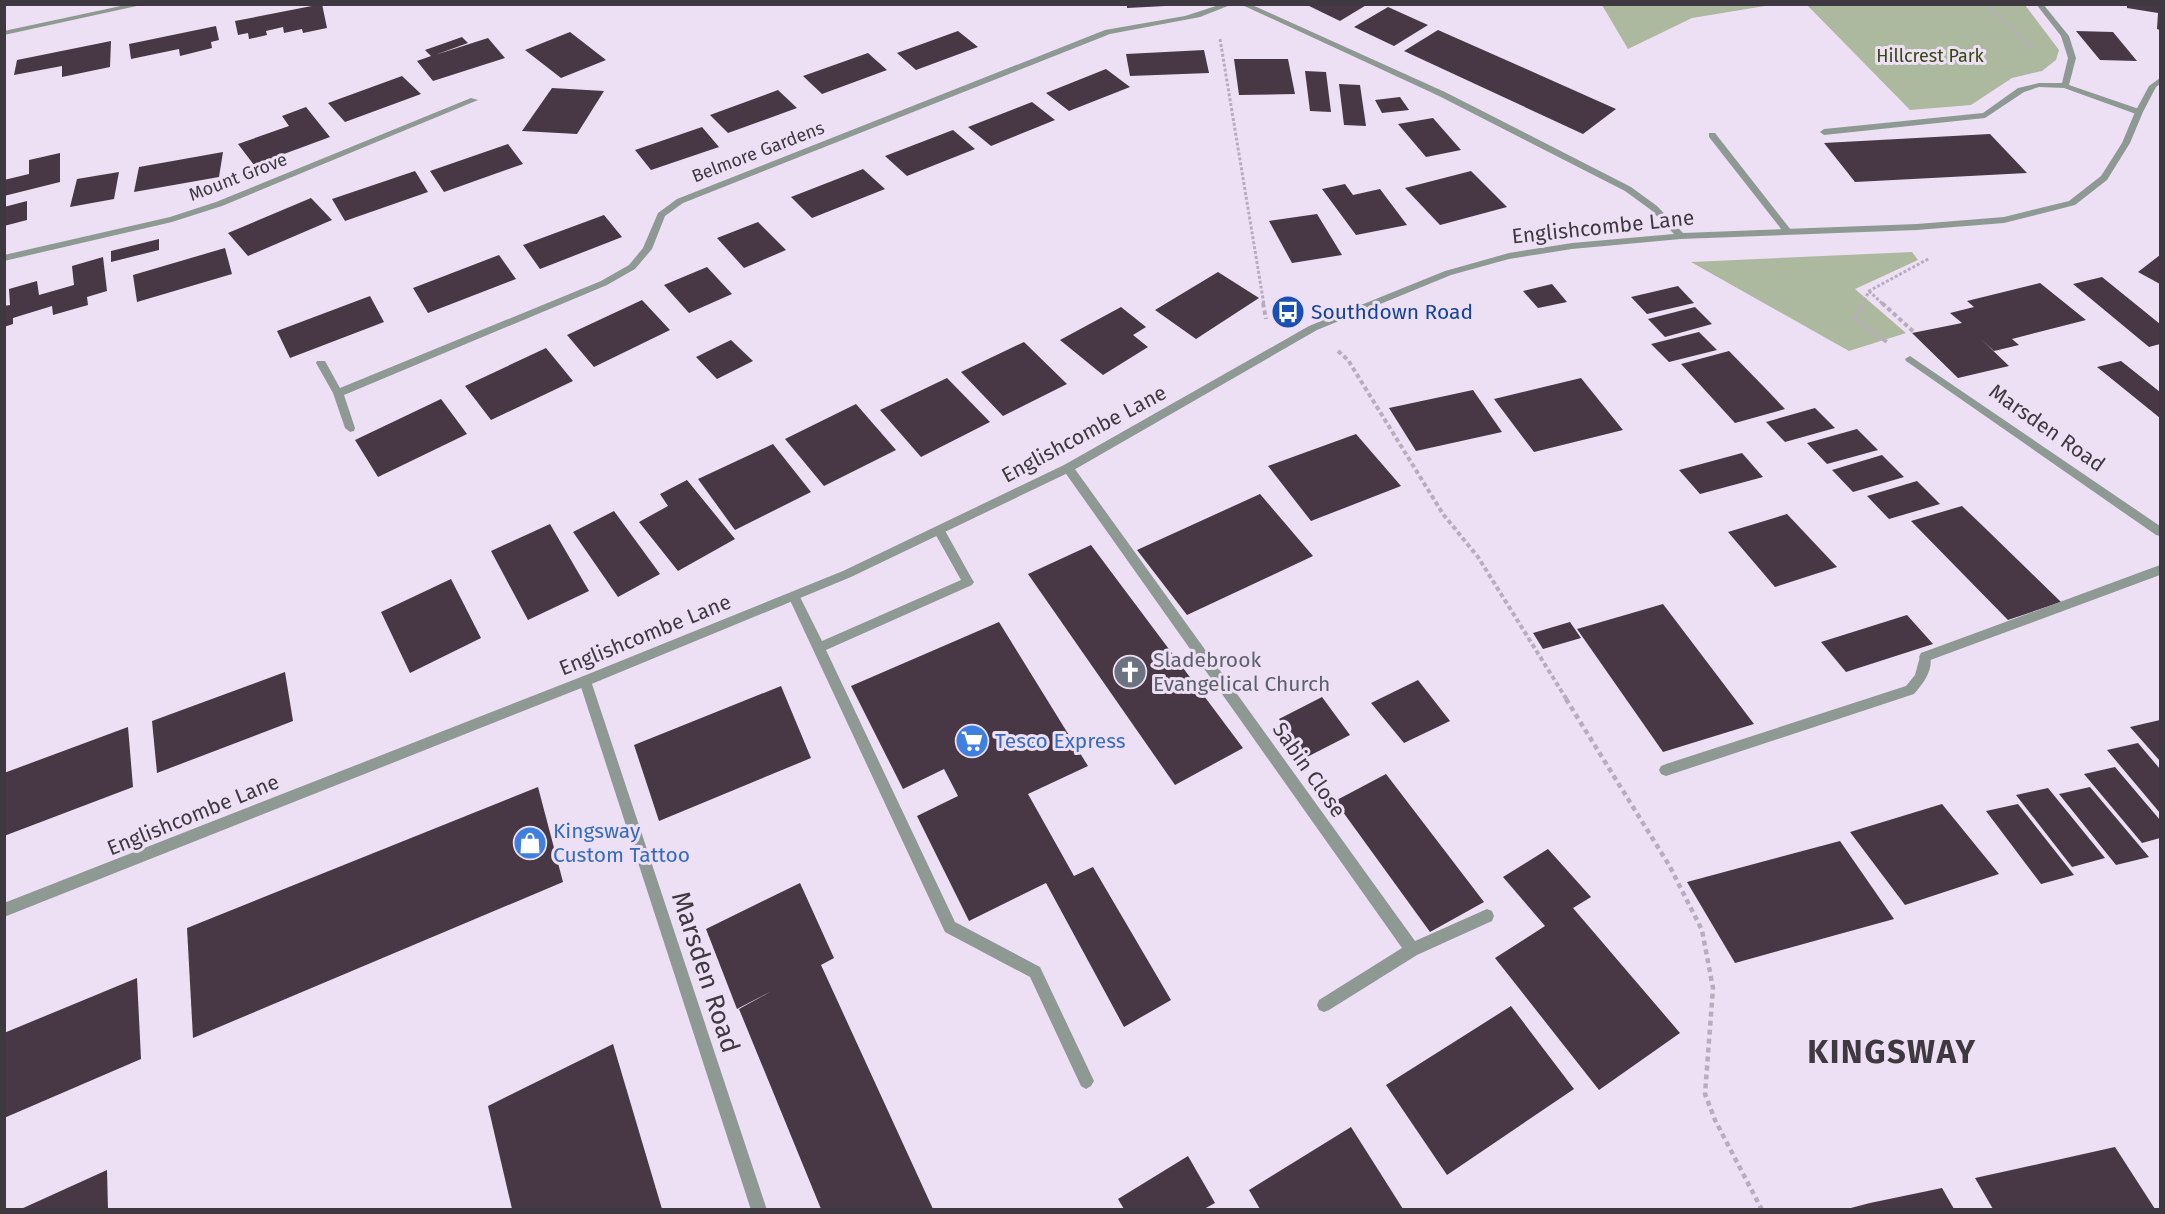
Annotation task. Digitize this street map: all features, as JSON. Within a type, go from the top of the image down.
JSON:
[{"type":"street","points":[[4,33],[143,4]]},
{"type":"street","name":"Belmore Gardens","points":[[338,393],[604,283],[632,267],[647,249],[661,215],[680,201],[1108,32],[1137,25],[1175,22],[1216,11],[1230,4]]},
{"type":"street","points":[[1243,4],[1442,94],[1628,189],[1654,208],[1682,236]]},
{"type":"street","points":[[2039,4],[2066,36],[2072,58],[2065,86]]},
{"type":"street","name":"Englishcombe Lane","points":[[4,910],[585,681],[847,574],[1068,468],[1313,328],[1448,273],[1509,256],[1572,246],[1682,236],[1917,227],[2004,220],[2072,203],[2104,178],[2126,143],[2153,86],[2160,80]]},
{"type":"street","points":[[1824,132],[1985,115],[2021,90],[2039,85],[2065,86],[2139,112]]},
{"type":"street","name":"Mount Grove","points":[[4,258],[172,219],[219,204],[474,100]]},
{"type":"street","points":[[1712,135],[1788,232]]},
{"type":"street","name":"Marsden Road","points":[[1910,359],[2160,532]]},
{"type":"street","points":[[321,363],[338,393],[350,428]]},
{"type":"street","name":"Sabin Close","points":[[1068,468],[1412,950]]},
{"type":"street","points":[[819,648],[968,582],[939,530]]},
{"type":"street","points":[[1666,770],[1910,690],[1921,676],[1925,657],[2160,570]]},
{"type":"street","points":[[794,596],[950,927],[1035,972],[1086,1081]]},
{"type":"street","name":"Marsden Road","points":[[585,681],[759,1209]]},
{"type":"street","points":[[1324,1005],[1412,950],[1487,916]]},
{"type":"path","points":[[1986,4],[2039,55],[2041,62],[2038,70],[2065,86]]},
{"type":"path","points":[[1216,11],[1265,314]]},
{"type":"path","points":[[1910,359],[1855,320],[1869,291],[1931,258]]},
{"type":"path","points":[[1313,328],[1348,360],[1443,514],[1478,557],[1669,865],[1702,930],[1713,987],[1705,1094],[1714,1120],[1762,1209]]},
{"type":"green space","points":[[1602,5],[1771,5],[1692,18],[1628,49]]},
{"type":"green space","name":"Hillcrest Park","points":[[1807,5],[2025,5],[2059,50],[2056,60],[2042,71],[2012,78],[1971,105],[1910,110]]},
{"type":"green space","points":[[1912,252],[1918,260],[1855,289],[1906,333],[1849,351],[1691,262]]},
{"type":"building","points":[[322,4],[327,28],[303,33],[302,29],[284,33],[283,27],[266,31],[267,35],[249,39],[248,33],[238,35],[235,21]]},
{"type":"building","points":[[1127,4],[1165,4],[1165,6],[1127,8]]},
{"type":"building","points":[[1305,4],[1368,4],[1340,21]]},
{"type":"building","points":[[2127,4],[2160,4],[2160,30],[2157,29],[2158,13],[2127,8]]},
{"type":"building","points":[[1388,7],[1428,25],[1394,46],[1354,27]]},
{"type":"building","points":[[216,26],[219,40],[211,42],[212,48],[180,56],[179,49],[131,59],[129,44]]},
{"type":"building","points":[[1438,30],[1616,109],[1583,134],[1404,51]]},
{"type":"building","points":[[958,31],[978,47],[916,70],[897,53]]},
{"type":"building","points":[[2076,31],[2113,32],[2137,61],[2100,60]]},
{"type":"building","points":[[570,32],[606,60],[561,78],[525,50]]},
{"type":"building","points":[[462,37],[468,43],[435,55],[488,38],[505,58],[433,81],[417,61],[431,56],[425,50]]},
{"type":"building","points":[[111,41],[110,67],[62,77],[62,66],[14,75],[17,60]]},
{"type":"building","points":[[1204,50],[1209,73],[1130,76],[1126,54]]},
{"type":"building","points":[[868,53],[887,70],[822,94],[803,76]]},
{"type":"building","points":[[1234,59],[1288,59],[1295,94],[1239,95]]},
{"type":"building","points":[[1106,69],[1130,87],[1069,111],[1046,93]]},
{"type":"building","points":[[1305,71],[1326,72],[1331,112],[1310,111]]},
{"type":"building","points":[[402,76],[421,94],[345,122],[328,103]]},
{"type":"building","points":[[1339,84],[1360,85],[1366,126],[1344,125]]},
{"type":"building","points":[[552,88],[604,91],[577,134],[522,131]]},
{"type":"building","points":[[778,90],[797,108],[728,133],[710,115]]},
{"type":"building","points":[[1400,97],[1409,110],[1382,113],[1375,100]]},
{"type":"building","points":[[1032,102],[1055,120],[991,146],[968,127]]},
{"type":"building","points":[[306,107],[330,137],[254,165],[238,144],[289,126],[282,116]]},
{"type":"building","points":[[1433,118],[1461,150],[1426,157],[1398,124]]},
{"type":"building","points":[[702,127],[719,147],[651,170],[635,150]]},
{"type":"building","points":[[953,130],[975,149],[907,176],[885,156]]},
{"type":"building","points":[[1990,134],[2027,173],[1855,182],[1824,143]]},
{"type":"building","points":[[508,144],[523,164],[444,192],[430,171]]},
{"type":"building","points":[[223,152],[219,177],[134,192],[139,167]]},
{"type":"building","points":[[60,153],[60,182],[4,196],[4,180],[29,174],[29,160]]},
{"type":"building","points":[[863,169],[885,189],[812,218],[791,197]]},
{"type":"building","points":[[415,171],[428,192],[345,221],[332,199]]},
{"type":"building","points":[[1471,171],[1507,207],[1440,225],[1405,188]]},
{"type":"building","points":[[119,172],[114,199],[70,207],[77,179]]},
{"type":"building","points":[[1345,184],[1353,195],[1380,189],[1407,225],[1356,235],[1322,189]]},
{"type":"building","points":[[311,198],[332,220],[248,256],[228,233]]},
{"type":"building","points":[[27,201],[27,220],[4,226],[4,207]]},
{"type":"building","points":[[1317,214],[1342,255],[1292,263],[1269,221]]},
{"type":"building","points":[[604,215],[622,237],[540,269],[523,245]]},
{"type":"building","points":[[758,222],[786,250],[744,268],[717,238]]},
{"type":"building","points":[[159,239],[159,250],[111,262],[111,251]]},
{"type":"building","points":[[225,248],[232,274],[137,302],[133,275]]},
{"type":"building","points":[[499,255],[516,279],[428,313],[413,288]]},
{"type":"building","points":[[2160,255],[2160,284],[2138,272]]},
{"type":"building","points":[[103,257],[107,291],[87,297],[88,305],[53,315],[52,306],[13,318],[13,324],[4,327],[4,306],[10,305],[9,289],[37,281],[39,295],[74,285],[72,266]]},
{"type":"building","points":[[707,267],[732,294],[689,313],[664,285]]},
{"type":"building","points":[[1218,272],[1259,298],[1196,339],[1155,310]]},
{"type":"building","points":[[2102,277],[2160,324],[2160,344],[2149,347],[2073,284]]},
{"type":"building","points":[[2040,283],[2086,320],[2012,339],[2019,345],[1994,351],[1981,339],[2009,366],[1958,378],[1912,333],[1962,323],[1950,313],[1974,307],[1967,301]]},
{"type":"building","points":[[1552,284],[1567,302],[1538,308],[1523,291]]},
{"type":"building","points":[[1678,286],[1694,303],[1647,314],[1631,297]]},
{"type":"building","points":[[370,296],[384,322],[290,358],[277,331]]},
{"type":"building","points":[[642,300],[670,330],[594,367],[567,335]]},
{"type":"building","points":[[1121,307],[1146,327],[1133,335],[1148,347],[1103,375],[1060,340]]},
{"type":"building","points":[[1695,307],[1712,324],[1665,337],[1648,319]]},
{"type":"building","points":[[1699,332],[1717,350],[1669,362],[1651,344]]},
{"type":"building","points":[[731,340],[753,361],[717,379],[696,357]]},
{"type":"building","points":[[1024,342],[1067,384],[1003,416],[961,372]]},
{"type":"building","points":[[546,348],[573,381],[491,420],[465,386]]},
{"type":"building","points":[[1729,351],[1785,409],[1735,423],[1681,364]]},
{"type":"building","points":[[2121,361],[2160,392],[2160,418],[2097,367]]},
{"type":"building","points":[[947,378],[990,422],[921,457],[880,410]]},
{"type":"building","points":[[1581,378],[1623,430],[1534,452],[1494,399]]},
{"type":"building","points":[[1473,390],[1502,432],[1416,451],[1389,408]]},
{"type":"building","points":[[441,399],[467,434],[378,477],[355,440]]},
{"type":"building","points":[[856,404],[896,450],[824,486],[785,439]]},
{"type":"building","points":[[1815,408],[1835,428],[1785,442],[1766,422]]},
{"type":"building","points":[[1857,429],[1878,450],[1827,464],[1807,443]]},
{"type":"building","points":[[1356,434],[1401,486],[1311,521],[1268,466]]},
{"type":"building","points":[[773,444],[811,492],[735,530],[698,479]]},
{"type":"building","points":[[1742,453],[1763,477],[1700,494],[1679,470]]},
{"type":"building","points":[[1882,455],[1904,477],[1853,492],[1832,470]]},
{"type":"building","points":[[687,480],[735,539],[678,571],[639,522],[668,506],[660,494]]},
{"type":"building","points":[[1917,481],[1940,504],[1889,519],[1867,496]]},
{"type":"building","points":[[1260,494],[1313,556],[1187,615],[1137,550]]},
{"type":"building","points":[[1962,506],[2061,602],[2008,620],[1911,521]]},
{"type":"building","points":[[614,511],[660,574],[618,597],[573,532]]},
{"type":"building","points":[[1787,514],[1837,567],[1775,587],[1728,532]]},
{"type":"building","points":[[550,524],[589,591],[528,620],[491,551]]},
{"type":"building","points":[[1091,545],[1243,748],[1175,785],[1028,574]]},
{"type":"building","points":[[451,579],[481,638],[410,673],[381,612]]},
{"type":"building","points":[[1663,604],[1754,724],[1663,752],[1577,629]]},
{"type":"building","points":[[1907,615],[1933,644],[1846,672],[1821,642]]},
{"type":"building","points":[[999,622],[1088,766],[1028,794],[1074,876],[1093,867],[1171,1000],[1124,1027],[1046,883],[969,921],[917,816],[958,796],[944,769],[903,789],[851,686]]},
{"type":"building","points":[[1570,622],[1581,638],[1543,649],[1533,633]]},
{"type":"building","points":[[285,672],[293,721],[157,773],[152,721]]},
{"type":"building","points":[[1418,680],[1450,721],[1404,743],[1371,703]]},
{"type":"building","points":[[781,686],[811,758],[659,821],[634,745]]},
{"type":"building","points":[[1322,697],[1350,735],[1307,757],[1279,719]]},
{"type":"building","points":[[2160,720],[2160,761],[2130,727]]},
{"type":"building","points":[[128,727],[133,787],[4,836],[4,773]]},
{"type":"building","points":[[2138,743],[2160,769],[2160,813],[2107,750]]},
{"type":"building","points":[[2115,767],[2160,820],[2160,838],[2142,843],[2084,774]]},
{"type":"building","points":[[1386,774],[1484,902],[1430,932],[1335,801]]},
{"type":"building","points":[[538,787],[563,882],[193,1038],[187,928]]},
{"type":"building","points":[[2090,787],[2149,857],[2116,865],[2059,794]]},
{"type":"building","points":[[2048,788],[2105,858],[2072,867],[2016,795]]},
{"type":"building","points":[[1942,804],[1999,874],[1905,905],[1850,832]]},
{"type":"building","points":[[2018,804],[2074,875],[2041,884],[1986,811]]},
{"type":"building","points":[[1840,841],[1894,919],[1735,963],[1687,882]]},
{"type":"building","points":[[1548,849],[1591,897],[1573,908],[1680,1033],[1599,1090],[1495,958],[1545,926],[1503,877]]},
{"type":"building","points":[[800,883],[834,958],[821,965],[933,1209],[821,1209],[739,1009],[770,992],[737,1009],[706,929]]},
{"type":"building","points":[[137,978],[141,1059],[4,1118],[4,1033]]},
{"type":"building","points":[[1511,1006],[1574,1089],[1447,1175],[1386,1085]]},
{"type":"building","points":[[613,1044],[662,1209],[512,1209],[488,1106]]},
{"type":"building","points":[[1351,1127],[1403,1209],[1260,1209],[1249,1190]]},
{"type":"building","points":[[2115,1147],[2155,1209],[1993,1209],[1975,1178]]},
{"type":"building","points":[[1188,1156],[1215,1203],[1204,1209],[1124,1209],[1118,1199]]},
{"type":"building","points":[[107,1170],[108,1209],[21,1209]]},
{"type":"building","points":[[1942,1188],[1954,1209],[1847,1209],[1870,1203]]},
{"type":"place","name":"Southdown Road","points":[[1288,312]]},
{"type":"place","name":"Sladebrook Evangelical Church","points":[[1130,672]]},
{"type":"place","name":"Tesco Express","points":[[972,741]]},
{"type":"place","name":"Kingsway Custom Tattoo","points":[[530,843]]},
{"type":"district","name":"KINGSWAY","points":[[1892,1051]]}]
